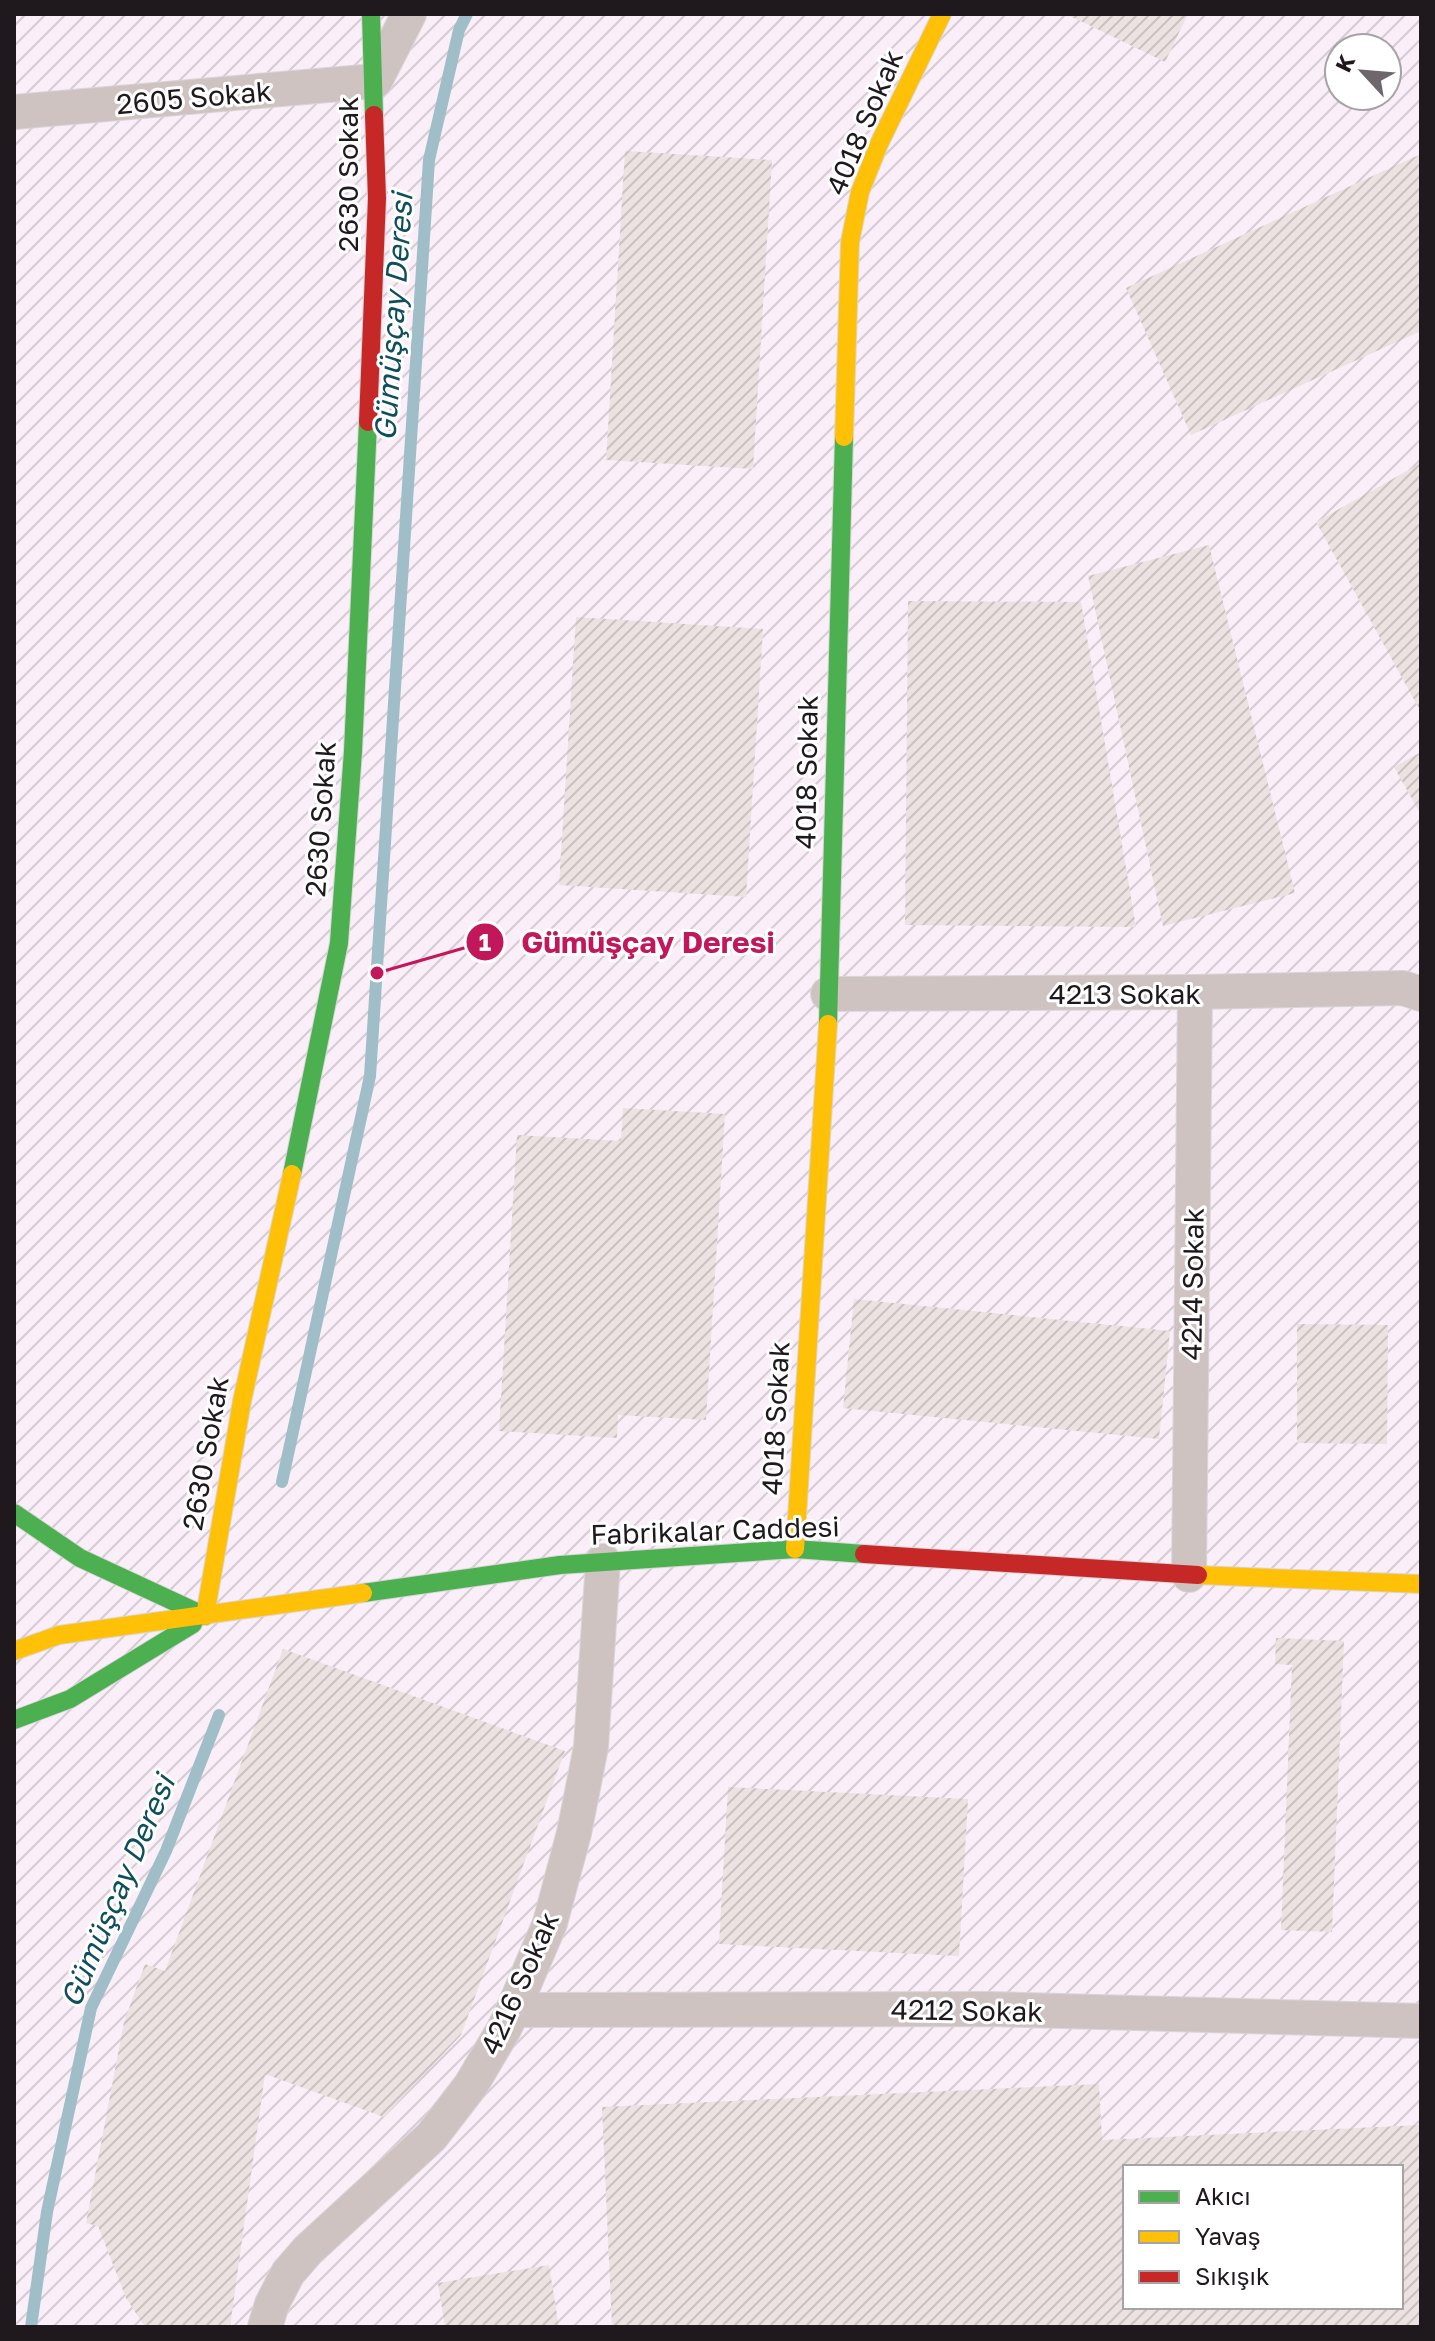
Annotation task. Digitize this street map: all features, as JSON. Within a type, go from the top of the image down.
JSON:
[{"type":"street","name":"2630 Sokak","points":[[205,1616],[242,1401],[305,1116],[339,943],[353,751],[373,321],[377,198],[371,14]]},
{"type":"street","points":[[375,81],[409,14]]},
{"type":"street","name":"4018 Sokak","points":[[795,1549],[828,994],[850,242],[860,192],[879,144],[942,14]]},
{"type":"street","name":"2605 Sokak","points":[[14,112],[375,81]]},
{"type":"street","name":"4213 Sokak","points":[[828,994],[1403,988],[1421,994]]},
{"type":"street","name":"4214 Sokak","points":[[1189,1575],[1195,992]]},
{"type":"street","points":[[14,1513],[80,1558],[205,1616]]},
{"type":"street","name":"Fabrikalar Caddesi","points":[[14,1651],[59,1635],[560,1565],[795,1549],[1189,1575],[1421,1584]]},
{"type":"street","name":"4216 Sokak","points":[[265,2327],[272,2304],[288,2273],[308,2250],[431,2137],[471,2085],[513,2010],[550,1923],[574,1833],[591,1747],[603,1561]]},
{"type":"street","points":[[14,1720],[70,1699],[205,1616]]},
{"type":"street","name":"4212 Sokak","points":[[513,2010],[989,2009],[1421,2021]]},
{"type":"shaded area","points":[[14,14],[1421,14],[1421,2327],[14,2327]]},
{"type":"building","points":[[1066,14],[1188,14],[1165,62]]},
{"type":"building","points":[[625,151],[772,160],[753,469],[606,460]]},
{"type":"building","points":[[1421,154],[1421,331],[1191,435],[1126,288]]},
{"type":"building","points":[[1421,463],[1421,712],[1316,522]]},
{"type":"building","points":[[1209,545],[1295,893],[1163,926],[1088,576]]},
{"type":"building","points":[[908,601],[1081,602],[1136,927],[905,925]]},
{"type":"building","points":[[576,617],[763,629],[746,897],[559,885]]},
{"type":"building","points":[[1421,752],[1421,815],[1394,767]]},
{"type":"building","points":[[623,1108],[725,1114],[706,1420],[618,1415],[617,1438],[499,1431],[517,1135],[621,1141]]},
{"type":"building","points":[[854,1299],[1170,1331],[1159,1439],[843,1408]]},
{"type":"building","points":[[1297,1324],[1388,1325],[1387,1444],[1297,1443]]},
{"type":"building","points":[[1276,1638],[1344,1641],[1332,1932],[1281,1930],[1292,1665],[1275,1664]]},
{"type":"building","points":[[283,1649],[565,1751],[461,2035],[384,2117],[265,2074],[230,2327],[145,2327],[126,2298],[98,2226],[86,2223],[124,2022],[145,1964],[165,1971]]},
{"type":"building","points":[[728,1787],[968,1799],[959,1956],[719,1944]]},
{"type":"building","points":[[1099,2084],[1102,2140],[1421,2125],[1421,2327],[612,2327],[602,2107]]},
{"type":"building","points":[[549,2265],[559,2327],[445,2327],[438,2283]]},
{"type":"waterway","name":"Gümüşçay Deresi","points":[[282,1482],[370,1076],[429,160],[459,30],[467,14]]},
{"type":"waterway","name":"Gümüşçay Deresi","points":[[31,2327],[47,2212],[91,2008],[166,1851],[219,1715]]},
{"type":"traffic: fast","points":[[371,14],[374,115]]},
{"type":"traffic: fast","points":[[292,1174],[339,943],[353,751],[368,422]]},
{"type":"traffic: fast","points":[[828,1024],[844,437]]},
{"type":"traffic: fast","points":[[14,1513],[80,1558],[205,1616]]},
{"type":"traffic: fast","points":[[363,1593],[560,1565],[795,1549],[864,1554]]},
{"type":"traffic: fast","points":[[14,1720],[70,1699],[193,1624]]},
{"type":"traffic: slow","points":[[844,437],[850,242],[860,192],[879,144],[942,14]]},
{"type":"traffic: slow","points":[[795,1549],[828,1024]]},
{"type":"traffic: slow","points":[[205,1616],[242,1401],[292,1174]]},
{"type":"traffic: slow","points":[[1198,1575],[1421,1584]]},
{"type":"traffic: slow","points":[[14,1651],[59,1635],[363,1593]]},
{"type":"traffic: jam","points":[[368,422],[377,198],[374,115]]},
{"type":"traffic: jam","points":[[864,1554],[1198,1575]]},
{"type":"place","name":"Gümüşçay Deresi","points":[[377,973]]}]
